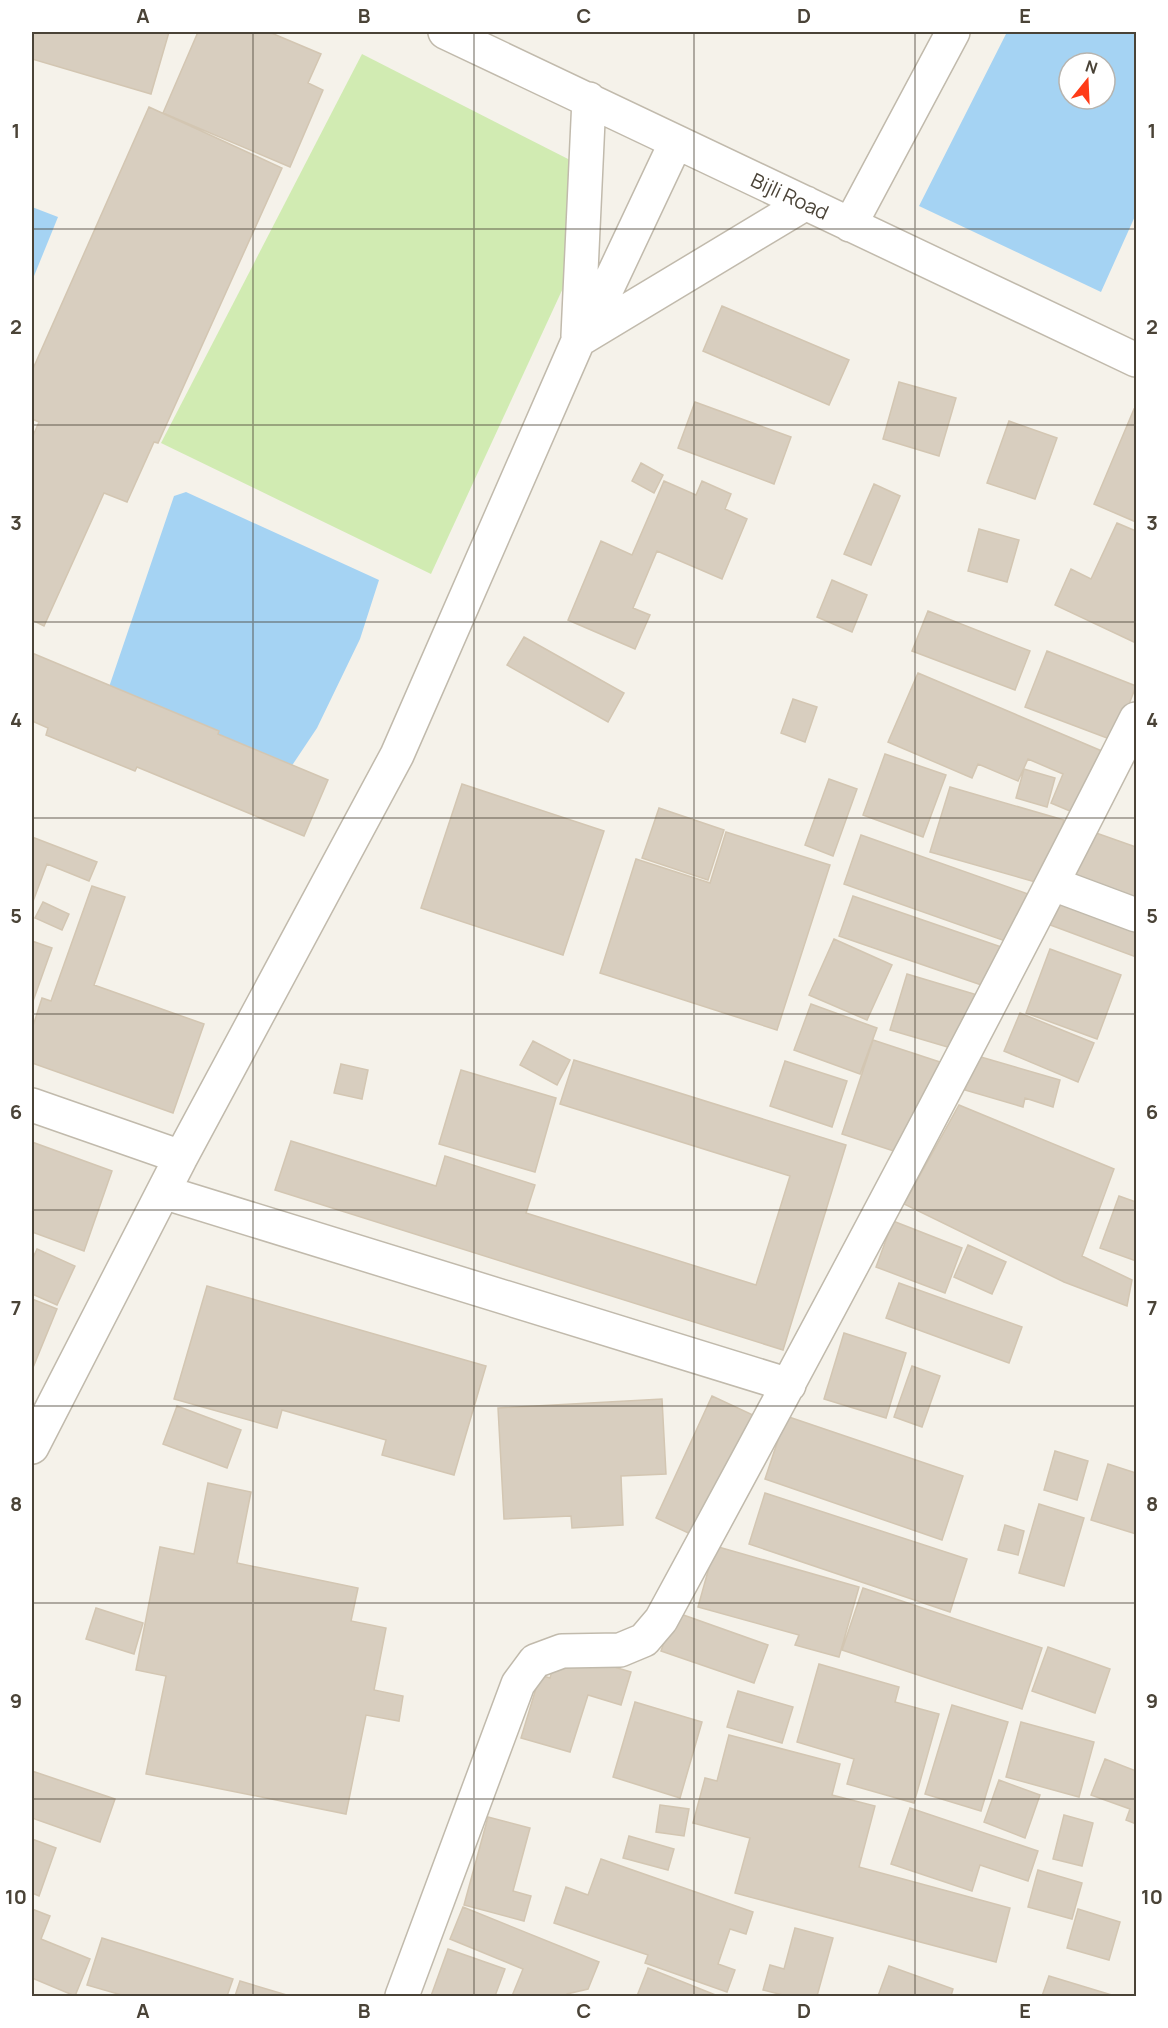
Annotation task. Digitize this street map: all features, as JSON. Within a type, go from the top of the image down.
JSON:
[{"type":"street","name":"Bijli Road","points":[[445,32],[1137,360]]},
{"type":"street","points":[[850,225],[953,32]]},
{"type":"street","points":[[578,341],[589,99]]},
{"type":"street","points":[[32,1447],[181,1157],[397,755],[578,341],[603,297],[676,142]]},
{"type":"street","points":[[578,341],[806,203]]},
{"type":"street","points":[[402,1996],[518,1684],[536,1661],[562,1651],[620,1650],[644,1640],[661,1620],[789,1385],[1053,884],[1137,719]]},
{"type":"street","points":[[1053,884],[1137,915]]},
{"type":"street","points":[[32,1105],[181,1157]]},
{"type":"street","points":[[163,1192],[789,1385]]},
{"type":"green space","points":[[362,54],[574,162],[582,247],[431,574],[161,443]]},
{"type":"water","points":[[1007,32],[1136,32],[1136,214],[1101,292],[919,206]]},
{"type":"water","points":[[32,207],[58,217],[32,281]]},
{"type":"water","points":[[186,492],[379,580],[360,639],[317,728],[291,767],[108,690],[174,496]]},
{"type":"building","points":[[32,32],[169,32],[151,94],[32,59]]},
{"type":"building","points":[[198,32],[269,32],[321,54],[308,83],[323,90],[290,167],[163,113]]},
{"type":"building","points":[[149,107],[282,168],[158,443],[154,442],[127,502],[104,493],[44,626],[32,620],[32,438],[39,422],[32,419],[32,371]]},
{"type":"building","points":[[722,306],[849,360],[829,405],[703,351]]},
{"type":"building","points":[[899,382],[956,398],[939,456],[883,439]]},
{"type":"building","points":[[695,402],[791,437],[774,484],[678,448]]},
{"type":"building","points":[[1134,409],[1136,410],[1136,522],[1094,504]]},
{"type":"building","points":[[1009,421],[1057,438],[1035,499],[987,483]]},
{"type":"building","points":[[641,463],[663,475],[654,493],[632,481]]},
{"type":"building","points":[[664,481],[696,495],[702,481],[731,494],[725,509],[747,519],[722,579],[657,551],[633,608],[650,615],[635,649],[568,620],[601,541],[632,555]]},
{"type":"building","points":[[874,484],[900,496],[871,565],[844,554]]},
{"type":"building","points":[[1117,523],[1136,531],[1136,643],[1055,605],[1071,569],[1091,579]]},
{"type":"building","points":[[979,529],[1019,540],[1007,582],[968,571]]},
{"type":"building","points":[[832,580],[867,595],[852,632],[817,617]]},
{"type":"building","points":[[928,611],[1030,651],[1015,690],[912,651]]},
{"type":"building","points":[[524,637],[624,693],[608,722],[507,665]]},
{"type":"building","points":[[1047,651],[1136,686],[1115,741],[1025,707]]},
{"type":"building","points":[[32,653],[219,731],[218,734],[328,780],[304,836],[137,767],[135,771],[46,735],[48,728],[32,721]]},
{"type":"building","points":[[918,673],[1116,757],[1089,819],[1051,803],[1063,774],[1028,759],[1018,781],[978,764],[972,778],[888,742]]},
{"type":"building","points":[[793,699],[817,707],[805,742],[781,733]]},
{"type":"building","points":[[885,754],[946,775],[923,837],[863,815]]},
{"type":"building","points":[[1024,769],[1055,778],[1047,807],[1016,798]]},
{"type":"building","points":[[829,779],[857,789],[833,856],[805,845]]},
{"type":"building","points":[[462,784],[604,831],[563,955],[421,908]]},
{"type":"building","points":[[950,787],[1064,820],[1046,885],[930,852]]},
{"type":"building","points":[[659,808],[724,830],[708,880],[642,858]]},
{"type":"building","points":[[1082,828],[1136,847],[1136,902],[1065,877]]},
{"type":"building","points":[[726,832],[830,865],[777,1030],[600,973],[636,859],[710,883]]},
{"type":"building","points":[[861,835],[1042,899],[1025,948],[844,884]]},
{"type":"building","points":[[32,837],[97,862],[89,881],[47,864],[32,904]]},
{"type":"building","points":[[92,886],[125,897],[94,985],[204,1024],[173,1113],[32,1063],[32,1029],[42,998],[51,1001]]},
{"type":"building","points":[[1058,889],[1136,919],[1136,957],[1045,923]]},
{"type":"building","points":[[853,896],[1010,950],[996,990],[839,936]]},
{"type":"building","points":[[43,902],[69,914],[62,930],[35,918]]},
{"type":"building","points":[[834,939],[892,965],[867,1020],[809,995]]},
{"type":"building","points":[[32,941],[52,948],[32,1004]]},
{"type":"building","points":[[1050,949],[1121,975],[1097,1039],[1026,1013]]},
{"type":"building","points":[[907,974],[984,997],[968,1053],[890,1030]]},
{"type":"building","points":[[811,1004],[877,1028],[860,1074],[794,1050]]},
{"type":"building","points":[[1020,1013],[1094,1043],[1078,1082],[1004,1051]]},
{"type":"building","points":[[873,1040],[940,1062],[909,1156],[842,1134]]},
{"type":"building","points":[[533,1041],[570,1060],[557,1085],[520,1065]]},
{"type":"building","points":[[974,1055],[1060,1080],[1053,1107],[1025,1098],[1023,1107],[965,1090]]},
{"type":"building","points":[[574,1060],[846,1145],[783,1350],[275,1190],[291,1141],[436,1186],[445,1156],[535,1185],[526,1213],[756,1285],[790,1176],[560,1104]]},
{"type":"building","points":[[785,1061],[847,1081],[832,1127],[770,1106]]},
{"type":"building","points":[[341,1064],[368,1070],[362,1099],[334,1093]]},
{"type":"building","points":[[461,1070],[556,1098],[535,1172],[439,1144]]},
{"type":"building","points":[[959,1105],[1114,1169],[1082,1256],[1132,1280],[1127,1306],[1064,1282],[904,1204]]},
{"type":"building","points":[[32,1142],[112,1171],[84,1251],[32,1232]]},
{"type":"building","points":[[1119,1196],[1136,1202],[1136,1261],[1100,1248]]},
{"type":"building","points":[[893,1221],[962,1248],[945,1293],[876,1267]]},
{"type":"building","points":[[968,1245],[1006,1262],[992,1294],[954,1277]]},
{"type":"building","points":[[37,1249],[75,1266],[57,1305],[32,1294],[32,1260]]},
{"type":"building","points":[[899,1283],[1022,1327],[1009,1363],[886,1318]]},
{"type":"building","points":[[207,1286],[486,1366],[454,1475],[382,1455],[386,1440],[282,1410],[277,1428],[174,1399]]},
{"type":"building","points":[[32,1299],[57,1309],[32,1370]]},
{"type":"building","points":[[844,1333],[906,1353],[886,1418],[824,1399]]},
{"type":"building","points":[[912,1366],[940,1376],[922,1427],[894,1417]]},
{"type":"building","points":[[712,1396],[753,1415],[697,1537],[656,1518]]},
{"type":"building","points":[[662,1399],[666,1474],[621,1476],[623,1525],[572,1528],[571,1516],[504,1519],[498,1408]]},
{"type":"building","points":[[177,1406],[241,1430],[227,1468],[163,1444]]},
{"type":"building","points":[[786,1416],[963,1476],[942,1540],[765,1479]]},
{"type":"building","points":[[1055,1451],[1088,1461],[1077,1500],[1044,1490]]},
{"type":"building","points":[[1108,1464],[1136,1473],[1136,1534],[1091,1520]]},
{"type":"building","points":[[208,1483],[251,1492],[237,1563],[358,1588],[351,1621],[386,1628],[374,1690],[403,1696],[399,1721],[366,1715],[346,1814],[146,1774],[166,1676],[136,1670],[160,1547],[194,1554]]},
{"type":"building","points":[[765,1493],[967,1559],[950,1612],[749,1544]]},
{"type":"building","points":[[1039,1504],[1084,1518],[1064,1586],[1019,1573]]},
{"type":"building","points":[[1005,1525],[1024,1531],[1018,1555],[998,1550]]},
{"type":"building","points":[[715,1546],[859,1587],[839,1657],[795,1645],[799,1635],[698,1607]]},
{"type":"building","points":[[863,1588],[1042,1648],[1022,1709],[842,1650]]},
{"type":"building","points":[[96,1608],[143,1623],[134,1654],[86,1639]]},
{"type":"building","points":[[675,1612],[768,1645],[754,1683],[661,1651]]},
{"type":"building","points":[[1048,1647],[1110,1669],[1095,1713],[1032,1691]]},
{"type":"building","points":[[558,1650],[631,1672],[621,1705],[588,1695],[570,1752],[521,1738],[540,1675],[550,1678]]},
{"type":"building","points":[[819,1664],[899,1687],[895,1702],[939,1714],[914,1803],[847,1784],[854,1759],[797,1742]]},
{"type":"building","points":[[738,1691],[793,1707],[782,1743],[727,1727]]},
{"type":"building","points":[[635,1702],[702,1722],[680,1798],[613,1777]]},
{"type":"building","points":[[952,1705],[1008,1722],[981,1811],[925,1794]]},
{"type":"building","points":[[1021,1722],[1094,1742],[1079,1797],[1006,1777]]},
{"type":"building","points":[[729,1735],[840,1764],[832,1795],[875,1806],[859,1867],[1010,1908],[996,1962],[735,1893],[750,1838],[693,1823],[705,1778],[717,1781]]},
{"type":"building","points":[[1105,1759],[1136,1771],[1136,1824],[1126,1820],[1130,1809],[1091,1795]]},
{"type":"building","points":[[32,1771],[115,1799],[100,1842],[32,1818]]},
{"type":"building","points":[[999,1780],[1040,1795],[1025,1838],[984,1822]]},
{"type":"building","points":[[660,1805],[689,1809],[684,1836],[656,1832]]},
{"type":"building","points":[[910,1808],[1038,1851],[1028,1881],[980,1865],[972,1891],[891,1864]]},
{"type":"building","points":[[1064,1815],[1093,1823],[1082,1866],[1053,1859]]},
{"type":"building","points":[[488,1817],[530,1828],[513,1891],[531,1896],[524,1921],[464,1905]]},
{"type":"building","points":[[629,1836],[674,1849],[668,1870],[623,1858]]},
{"type":"building","points":[[32,1839],[56,1848],[39,1896],[32,1893]]},
{"type":"building","points":[[601,1859],[753,1912],[746,1934],[730,1929],[718,1964],[735,1970],[727,1992],[645,1963],[648,1955],[554,1923],[566,1887],[588,1895]]},
{"type":"building","points":[[1038,1870],[1082,1883],[1072,1919],[1028,1907]]},
{"type":"building","points":[[463,1907],[599,1962],[588,1989],[566,1996],[512,1996],[523,1969],[450,1939]]},
{"type":"building","points":[[32,1909],[50,1916],[41,1939],[90,1959],[75,1996],[32,1978]]},
{"type":"building","points":[[1078,1909],[1120,1922],[1109,1960],[1067,1948]]},
{"type":"building","points":[[795,1928],[833,1938],[817,1996],[787,1996],[763,1990],[770,1965],[784,1969]]},
{"type":"building","points":[[102,1938],[233,1979],[227,1996],[125,1996],[87,1985]]},
{"type":"building","points":[[448,1949],[505,1969],[495,1996],[431,1996]]},
{"type":"building","points":[[889,1966],[953,1989],[951,1996],[878,1996]]},
{"type":"building","points":[[648,1968],[718,1996],[637,1996]]},
{"type":"building","points":[[1049,1976],[1115,1996],[1042,1996]]},
{"type":"building","points":[[240,1981],[290,1996],[235,1996]]}]
